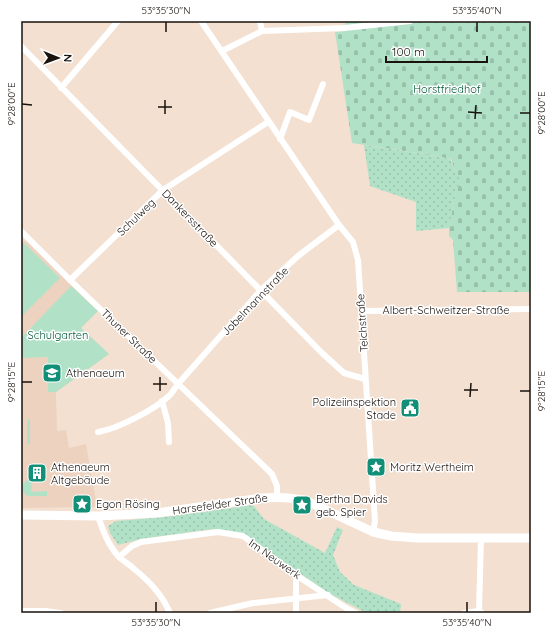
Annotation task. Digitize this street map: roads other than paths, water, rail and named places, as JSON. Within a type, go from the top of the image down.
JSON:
[{"type":"main road","name":"Harsefelder Straße","points":[[21,515],[98,516],[157,513],[277,497],[296,498],[307,501],[373,532],[391,536],[417,538],[531,538]]},
{"type":"street","points":[[61,88],[118,21]]},
{"type":"street","name":"Teichstraße","points":[[201,21],[268,122],[339,225],[353,242],[358,260],[362,311],[365,380],[375,521],[373,532]]},
{"type":"street","points":[[260,21],[262,32]]},
{"type":"street","points":[[222,51],[262,32],[345,28],[410,21]]},
{"type":"street","name":"Dankersstraße","points":[[21,46],[322,353],[344,373],[365,380]]},
{"type":"street","points":[[280,139],[290,112],[309,120],[323,84]]},
{"type":"street","name":"Schulweg","points":[[70,280],[163,190],[268,122]]},
{"type":"street","name":"Jobelmannstraße","points":[[98,432],[109,431],[113,427],[128,422],[150,410],[169,396],[261,290],[298,256],[339,225]]},
{"type":"street","name":"Thuner Straße","points":[[22,233],[272,474],[277,486],[277,497]]},
{"type":"street","name":"Albert-Schweitzer-Straße","points":[[362,311],[531,309]]},
{"type":"street","points":[[162,402],[168,423],[169,442]]},
{"type":"street","points":[[98,516],[105,537],[119,557],[151,584],[165,601],[170,613]]},
{"type":"street","name":"Im Neuwerk","points":[[119,557],[132,546],[141,542],[218,532],[243,536],[296,575],[356,613]]},
{"type":"street","points":[[464,613],[481,612],[481,538]]},
{"type":"street","points":[[296,575],[296,613]]},
{"type":"street","points":[[210,613],[253,603],[328,595]]},
{"type":"street","points":[[22,611],[61,613]]},
{"type":"place","name":"Athenaeum","points":[[52,373]]},
{"type":"place","name":"Polizeiinspektion Stade","points":[[410,408]]},
{"type":"place","name":"Moritz Wertheim","points":[[376,467]]},
{"type":"place","name":"Athenaeum Altgebäude","points":[[37,473]]},
{"type":"place","name":"Egon Rösing","points":[[82,504]]},
{"type":"place","name":"Bertha Davids geb. Spier","points":[[302,505]]},
{"type":"park label","name":"Horstfriedhof","points":[[447,89]]},
{"type":"park label","name":"Schulgarten","points":[[58,335]]}]
